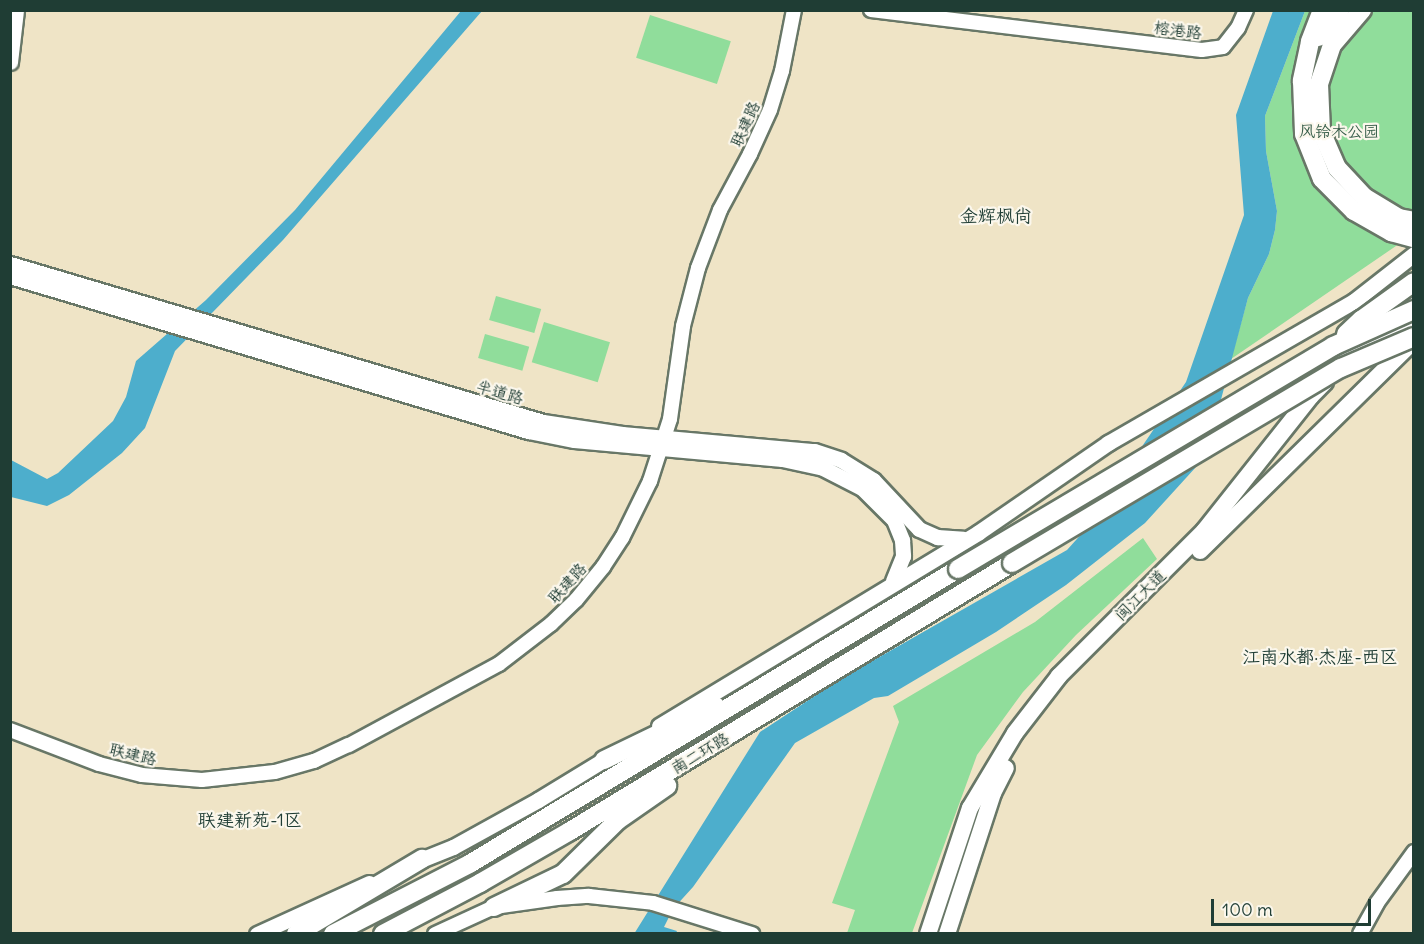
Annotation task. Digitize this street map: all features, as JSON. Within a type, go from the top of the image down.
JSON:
[{"type":"highway","points":[[1322,10],[1310,42],[1302,81],[1304,135],[1322,178],[1354,211],[1391,232],[1413,238]]},
{"type":"highway","points":[[1302,81],[1317,37],[1340,10]]},
{"type":"highway","points":[[1362,10],[1332,45],[1328,55],[1319,84],[1322,131],[1337,168],[1364,197],[1399,218],[1413,221]]},
{"type":"highway","points":[[1333,346],[1361,320],[1413,282]]},
{"type":"highway","points":[[1333,346],[1413,310]]},
{"type":"highway","points":[[1341,368],[1413,316]]},
{"type":"highway","points":[[1341,368],[1413,339]]},
{"type":"highway","name":"南二环路","points":[[333,933],[471,863],[1333,346]]},
{"type":"highway","name":"南二环路","points":[[383,933],[480,883],[1341,368]]},
{"type":"highway","points":[[604,760],[703,711],[765,687]]},
{"type":"highway","points":[[494,907],[563,874],[618,820],[699,765],[775,708]]},
{"type":"highway","points":[[296,933],[422,859]]},
{"type":"main road","points":[[10,62],[16,10]]},
{"type":"main road","points":[[257,933],[453,847],[604,760],[966,539],[1108,443],[1354,301],[1413,256]]},
{"type":"main road","points":[[1311,396],[1413,256]]},
{"type":"main road","name":"半道路","points":[[10,264],[526,418],[663,443],[792,460],[821,467],[848,479],[876,499],[898,526],[903,556],[893,582]]},
{"type":"main road","name":"半道路","points":[[10,276],[45,284],[510,426],[563,438],[804,449],[832,457],[858,469],[881,486],[919,529],[945,539],[966,539]]},
{"type":"main road","name":"闽江大道","points":[[928,933],[970,808],[1015,732],[1059,676],[1204,531],[1311,396],[1413,296]]},
{"type":"main road","name":"闽江大道","points":[[947,933],[993,793],[1020,738],[1058,691],[1413,339]]},
{"type":"street","name":"联建路","points":[[10,730],[99,764],[142,775],[178,779],[228,779],[275,772],[327,756],[499,664],[565,611],[603,567],[622,538],[650,481],[663,443],[672,405],[683,326],[700,261],[720,210],[770,110],[782,70],[795,10]]},
{"type":"street","name":"榕港路","points":[[871,10],[1208,50],[1222,47],[1231,39],[1246,10]]},
{"type":"street","points":[[1360,933],[1381,896],[1413,852]]},
{"type":"street","points":[[435,933],[494,907],[574,896],[621,898],[653,903],[752,933]]},
{"type":"green space","name":"风铃木公园","points":[[1305,11],[1413,11],[1412,235],[1231,359],[1248,298],[1269,254],[1275,230],[1277,211],[1266,151],[1265,116]]},
{"type":"green space","points":[[650,15],[731,41],[717,84],[636,58]]},
{"type":"green space","points":[[496,296],[541,309],[534,333],[489,320]]},
{"type":"green space","points":[[544,322],[610,342],[598,382],[532,362]]},
{"type":"green space","points":[[485,334],[529,347],[522,371],[478,358]]},
{"type":"green space","points":[[1143,538],[1157,559],[1076,635],[1023,692],[977,755],[912,933],[847,933],[855,910],[832,903],[899,722],[893,706],[1035,622]]},
{"type":"water","points":[[461,11],[482,11],[283,240],[175,351],[145,428],[122,453],[69,495],[47,506],[11,497],[11,460],[47,479],[58,473],[113,421],[126,397],[136,361],[206,300],[295,210]]},
{"type":"water","points":[[1273,11],[1305,11],[1265,116],[1266,151],[1277,211],[1275,230],[1269,254],[1248,298],[1206,456],[1145,523],[1066,585],[996,632],[888,696],[874,698],[795,743],[693,887],[673,909],[664,927],[677,931],[676,933],[634,934],[760,732],[839,680],[1067,550],[1085,530],[1186,382],[1244,215],[1236,115]]},
{"type":"district","name":"金辉枫尚","points":[[996,216]]},
{"type":"district","name":"江南水都·杰座-西区","points":[[1320,657]]},
{"type":"district","name":"联建新苑-1区","points":[[250,820]]}]
